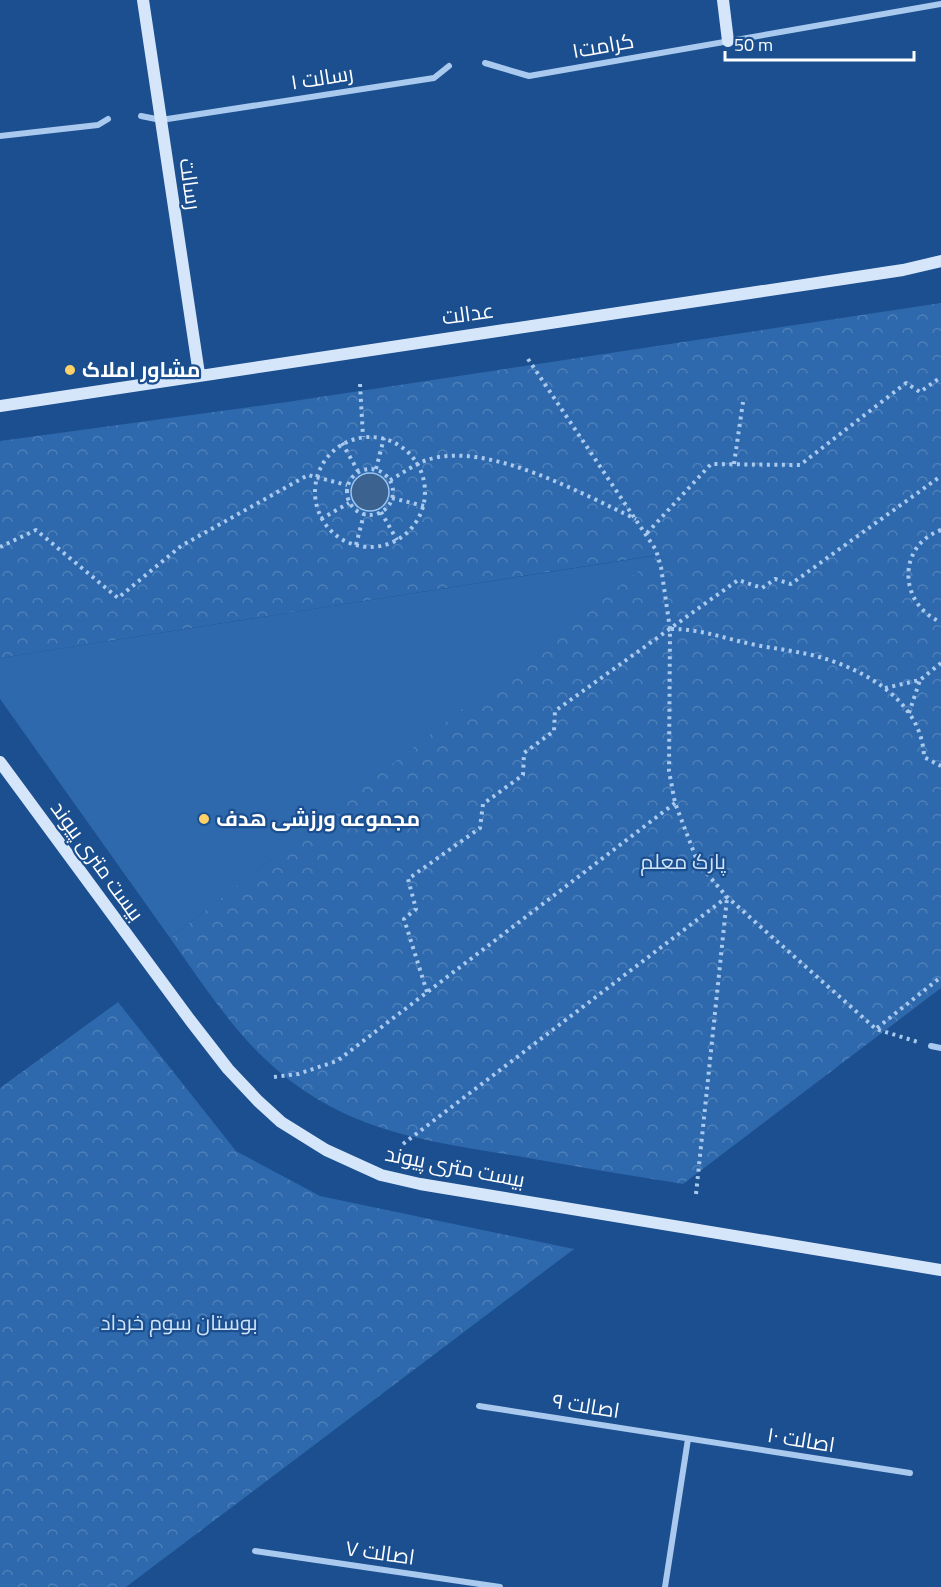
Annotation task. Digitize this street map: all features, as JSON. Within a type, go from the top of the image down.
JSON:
[{"type":"street","name":"رسالت","points":[[143,0],[199,374]]},
{"type":"street","points":[[723,0],[728,41]]},
{"type":"street","name":"کرامت۱","points":[[485,63],[529,76],[941,4]]},
{"type":"street","name":"رسالت ۱","points":[[161,120],[434,78],[449,66]]},
{"type":"street","points":[[141,116],[161,120]]},
{"type":"street","points":[[0,136],[98,125],[108,119]]},
{"type":"street","name":"عدالت","points":[[0,406],[199,374],[892,271],[941,261]]},
{"type":"street","name":"بیست متری پیوند","points":[[0,762],[228,1069],[281,1122],[326,1150],[381,1175],[420,1184],[941,1270]]},
{"type":"street","points":[[931,1046],[941,1048]]},
{"type":"street","name":"اصالت ۹","points":[[478,1406],[688,1439]]},
{"type":"street","points":[[665,1587],[688,1439]]},
{"type":"street","name":"اصالت ۱۰","points":[[688,1439],[910,1473]]},
{"type":"street","name":"اصالت ۷","points":[[255,1551],[454,1584],[500,1587]]},
{"type":"path","points":[[528,359],[647,533],[661,567],[670,629],[667,740],[669,771],[675,803],[698,863],[727,897],[876,1029],[931,1046]]},
{"type":"path","points":[[647,533],[711,464],[800,465],[906,383],[921,392],[941,377]]},
{"type":"path","points":[[360,384],[363,437]]},
{"type":"path","points":[[734,464],[743,402]]},
{"type":"path","points":[[363,437],[384,438],[400,445],[418,464],[425,485],[424,506],[416,522],[397,540],[377,546],[356,545],[332,533],[321,519],[315,498],[316,478],[328,454],[342,443],[363,437]]},
{"type":"path","points":[[376,469],[384,438]]},
{"type":"path","points":[[342,443],[358,471]]},
{"type":"path","points":[[390,480],[418,464],[443,457],[483,458],[543,476],[638,519]]},
{"type":"path","points":[[376,469],[390,480],[392,498],[381,512],[364,514],[349,503],[347,486],[358,471],[376,469]]},
{"type":"path","points":[[0,547],[36,530],[118,598],[181,546],[308,475],[347,486]]},
{"type":"path","points":[[428,992],[404,919],[416,909],[408,879],[480,828],[483,804],[523,775],[524,753],[554,731],[555,711],[738,580],[762,588],[775,579],[790,584],[941,476]]},
{"type":"path","points":[[392,498],[424,506]]},
{"type":"path","points":[[321,519],[349,503]]},
{"type":"path","points":[[381,512],[397,540]]},
{"type":"path","points":[[356,545],[364,514]]},
{"type":"path","points":[[941,530],[917,546],[908,567],[907,577],[909,588],[918,606],[941,622]]},
{"type":"path","points":[[670,629],[695,629],[832,661],[868,677],[885,688],[909,713],[920,730],[924,757],[941,766]]},
{"type":"path","points":[[885,688],[920,680],[941,663]]},
{"type":"path","points":[[909,713],[920,680]]},
{"type":"path","points":[[274,1077],[298,1074],[337,1061],[675,803]]},
{"type":"path","points":[[403,1144],[727,897]]},
{"type":"path","points":[[696,1194],[727,897]]},
{"type":"path","points":[[876,1029],[941,977]]},
{"type":"green space","name":"پارک معلم","points":[[941,303],[941,988],[683,1184],[451,1145],[390,1130],[332,1107],[304,1090],[260,1055],[232,1023],[170,938],[657,555],[0,658],[0,441],[287,402]]},
{"type":"green space","name":"مجموعه ورزشی هدف","points":[[659,555],[170,938],[0,699],[0,658]]},
{"type":"green space","name":"بوستان سوم خرداد","points":[[118,1002],[236,1151],[320,1196],[574,1249],[126,1587],[0,1587],[0,1088]]},
{"type":"shaded area","points":[[370,473],[384,478],[389,492],[384,506],[370,511],[356,506],[351,492],[356,478]]},
{"type":"place","name":"مشاور املاک","points":[[70,370]]},
{"type":"place","name":"مجموعه ورزشی هدف","points":[[204,819]]}]
